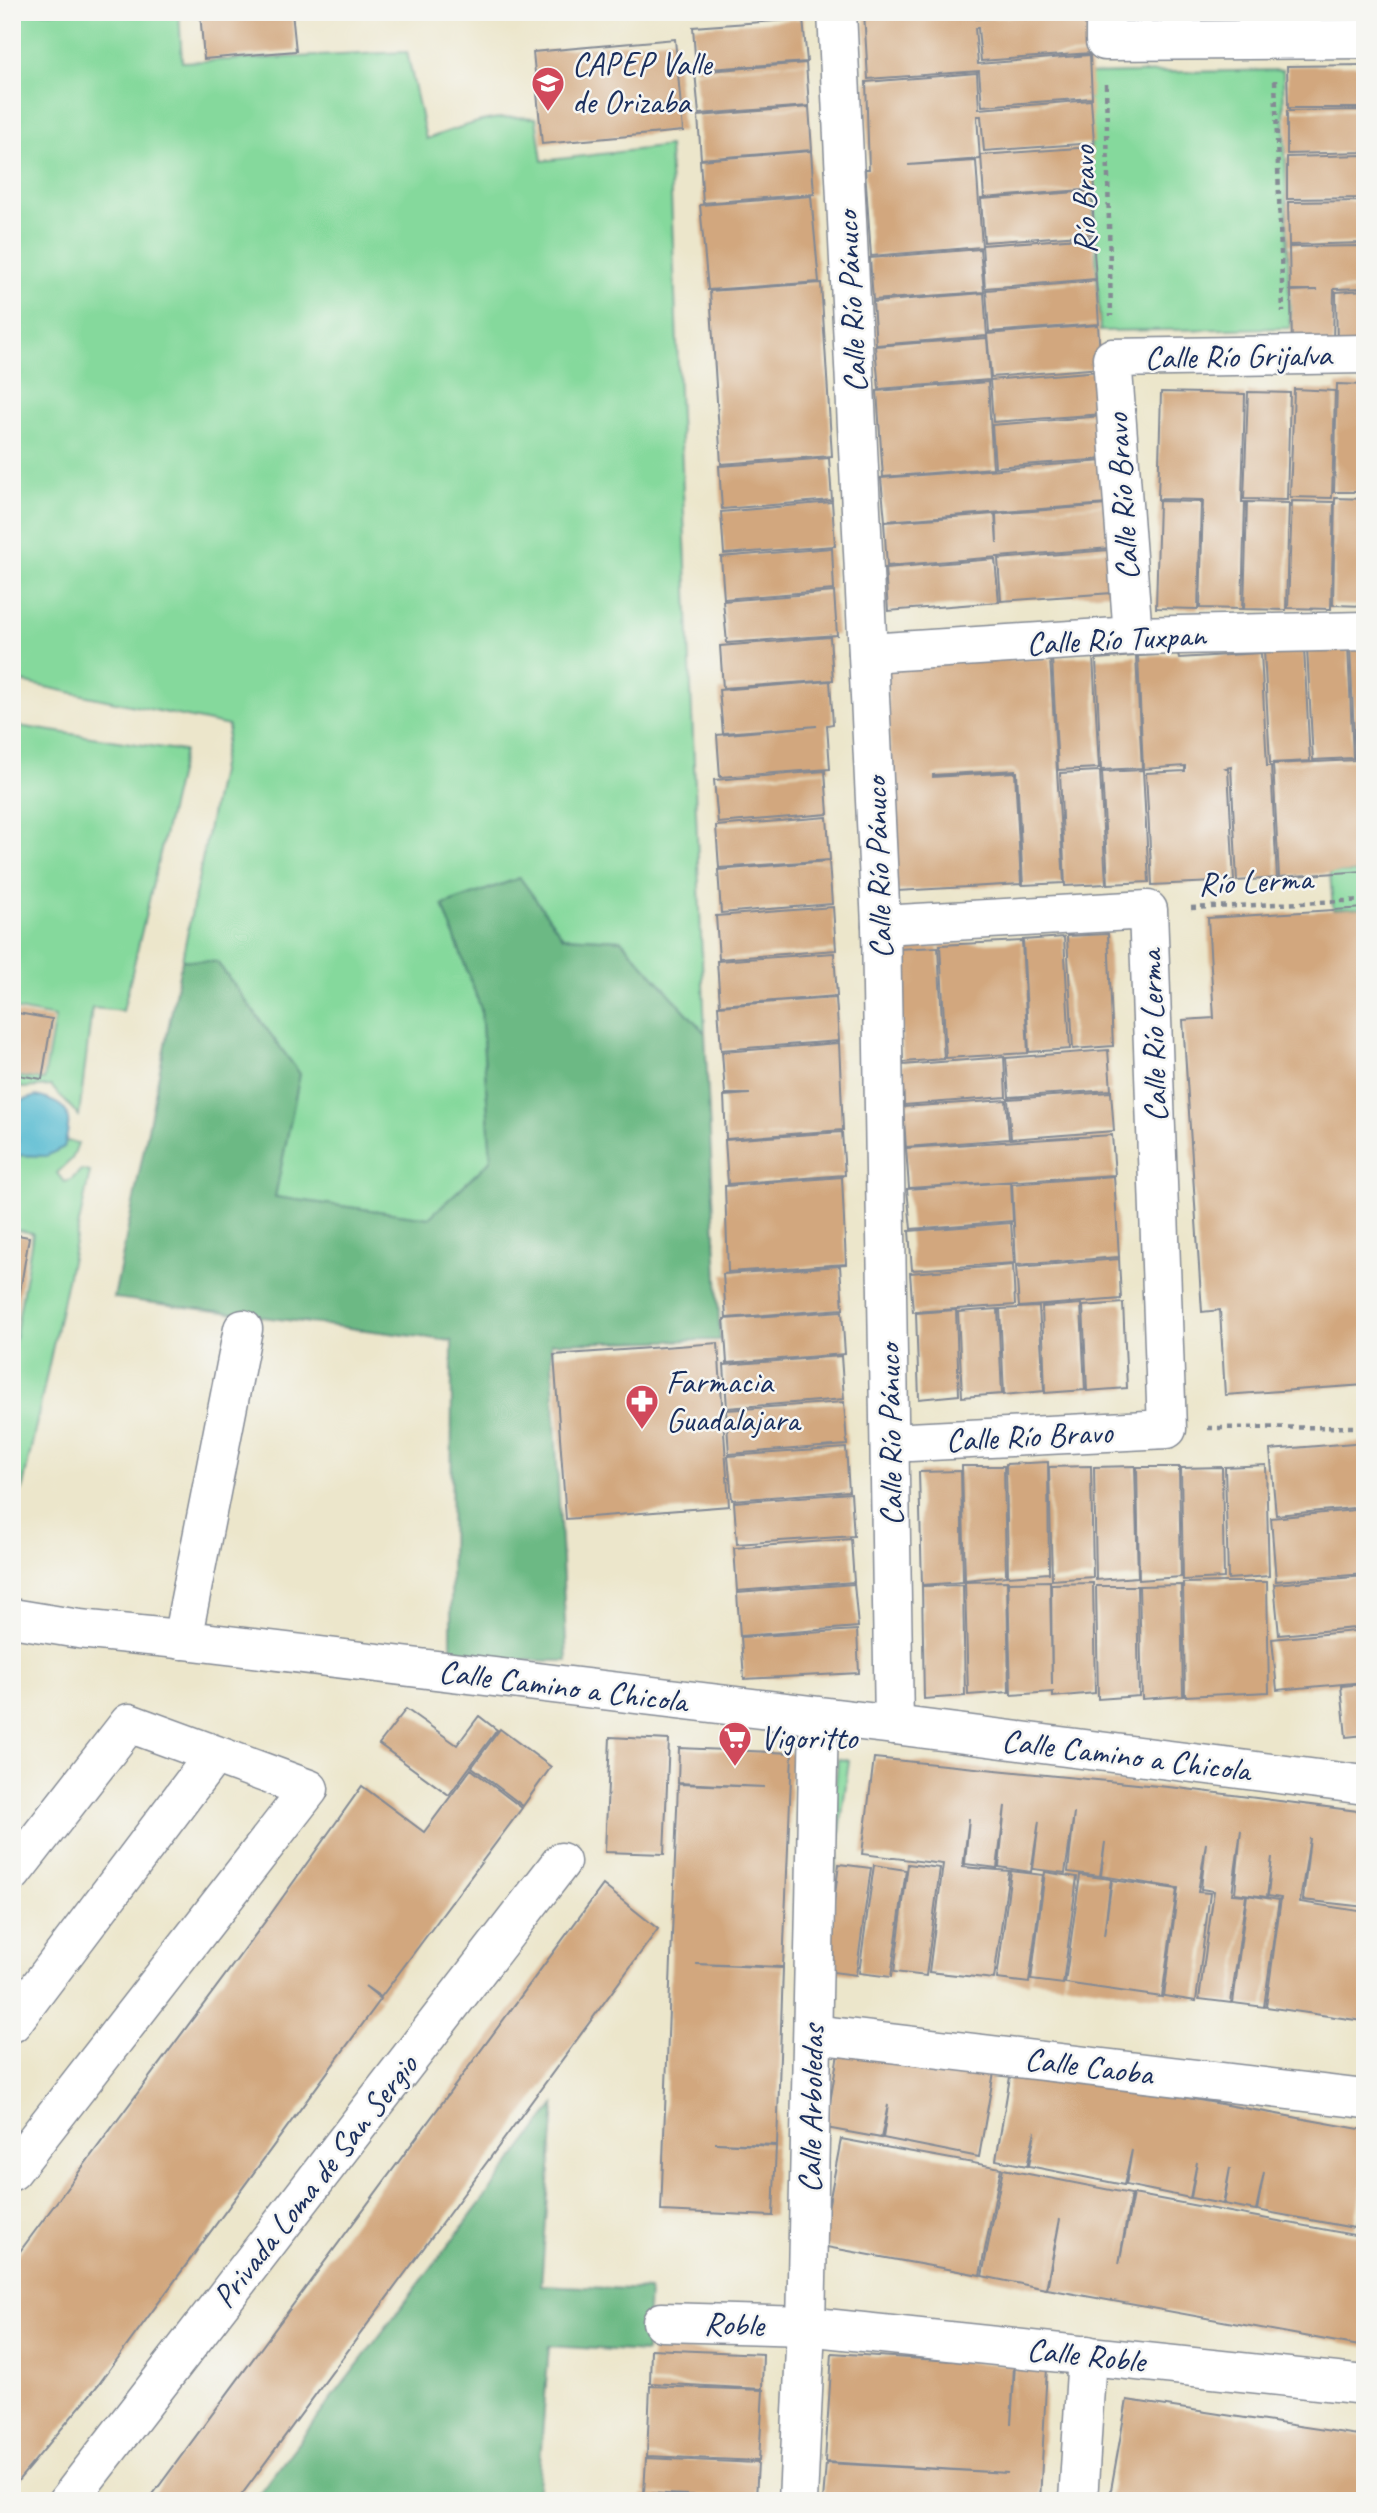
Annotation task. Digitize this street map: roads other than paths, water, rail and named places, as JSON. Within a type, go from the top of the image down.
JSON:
[{"type":"street","name":"Calle Río Pánuco","points":[[837,12],[881,925],[894,1725]]},
{"type":"street","points":[[1105,26],[1274,40],[1365,39]]},
{"type":"street","name":"Calle Río Grijalva","points":[[1112,358],[1365,354]]},
{"type":"street","name":"Calle Río Bravo","points":[[1112,358],[1132,636]]},
{"type":"street","name":"Calle Río Tuxpan","points":[[868,653],[1132,636],[1365,631]]},
{"type":"street","name":"Calle Río Lerma","points":[[881,925],[1148,910],[1167,1429]]},
{"type":"street","points":[[182,1640],[243,1329]]},
{"type":"street","name":"Calle Río Bravo","points":[[890,1443],[1167,1429]]},
{"type":"street","name":"Calle Camino a Chicola","points":[[12,1618],[79,1629],[894,1725],[1365,1785]]},
{"type":"street","name":"Calle Arboledas","points":[[798,2501],[806,2326],[819,1717]]},
{"type":"street","points":[[12,1873],[129,1724],[309,1789],[12,2171]]},
{"type":"street","points":[[12,2023],[214,1755]]},
{"type":"street","name":"Privada Loma de San Sergio","points":[[68,2501],[561,1862]]},
{"type":"street","name":"Calle Caoba","points":[[813,2034],[1365,2099]]},
{"type":"street","name":"Roble","points":[[662,2322],[806,2326]]},
{"type":"street","name":"Calle Roble","points":[[806,2326],[1365,2385]]},
{"type":"street","points":[[1078,2501],[1087,2355]]},
{"type":"water","points":[[36,1096],[56,1103],[66,1112],[68,1126],[64,1147],[46,1156],[17,1155],[18,1137],[12,1133],[12,1099],[21,1101]]},
{"type":"place","name":"CAPEP Valle de Orizaba","points":[[548,113]]},
{"type":"place","name":"Farmacia Guadalajara","points":[[642,1431]]},
{"type":"place","name":"Vigoritto","points":[[735,1768]]}]
